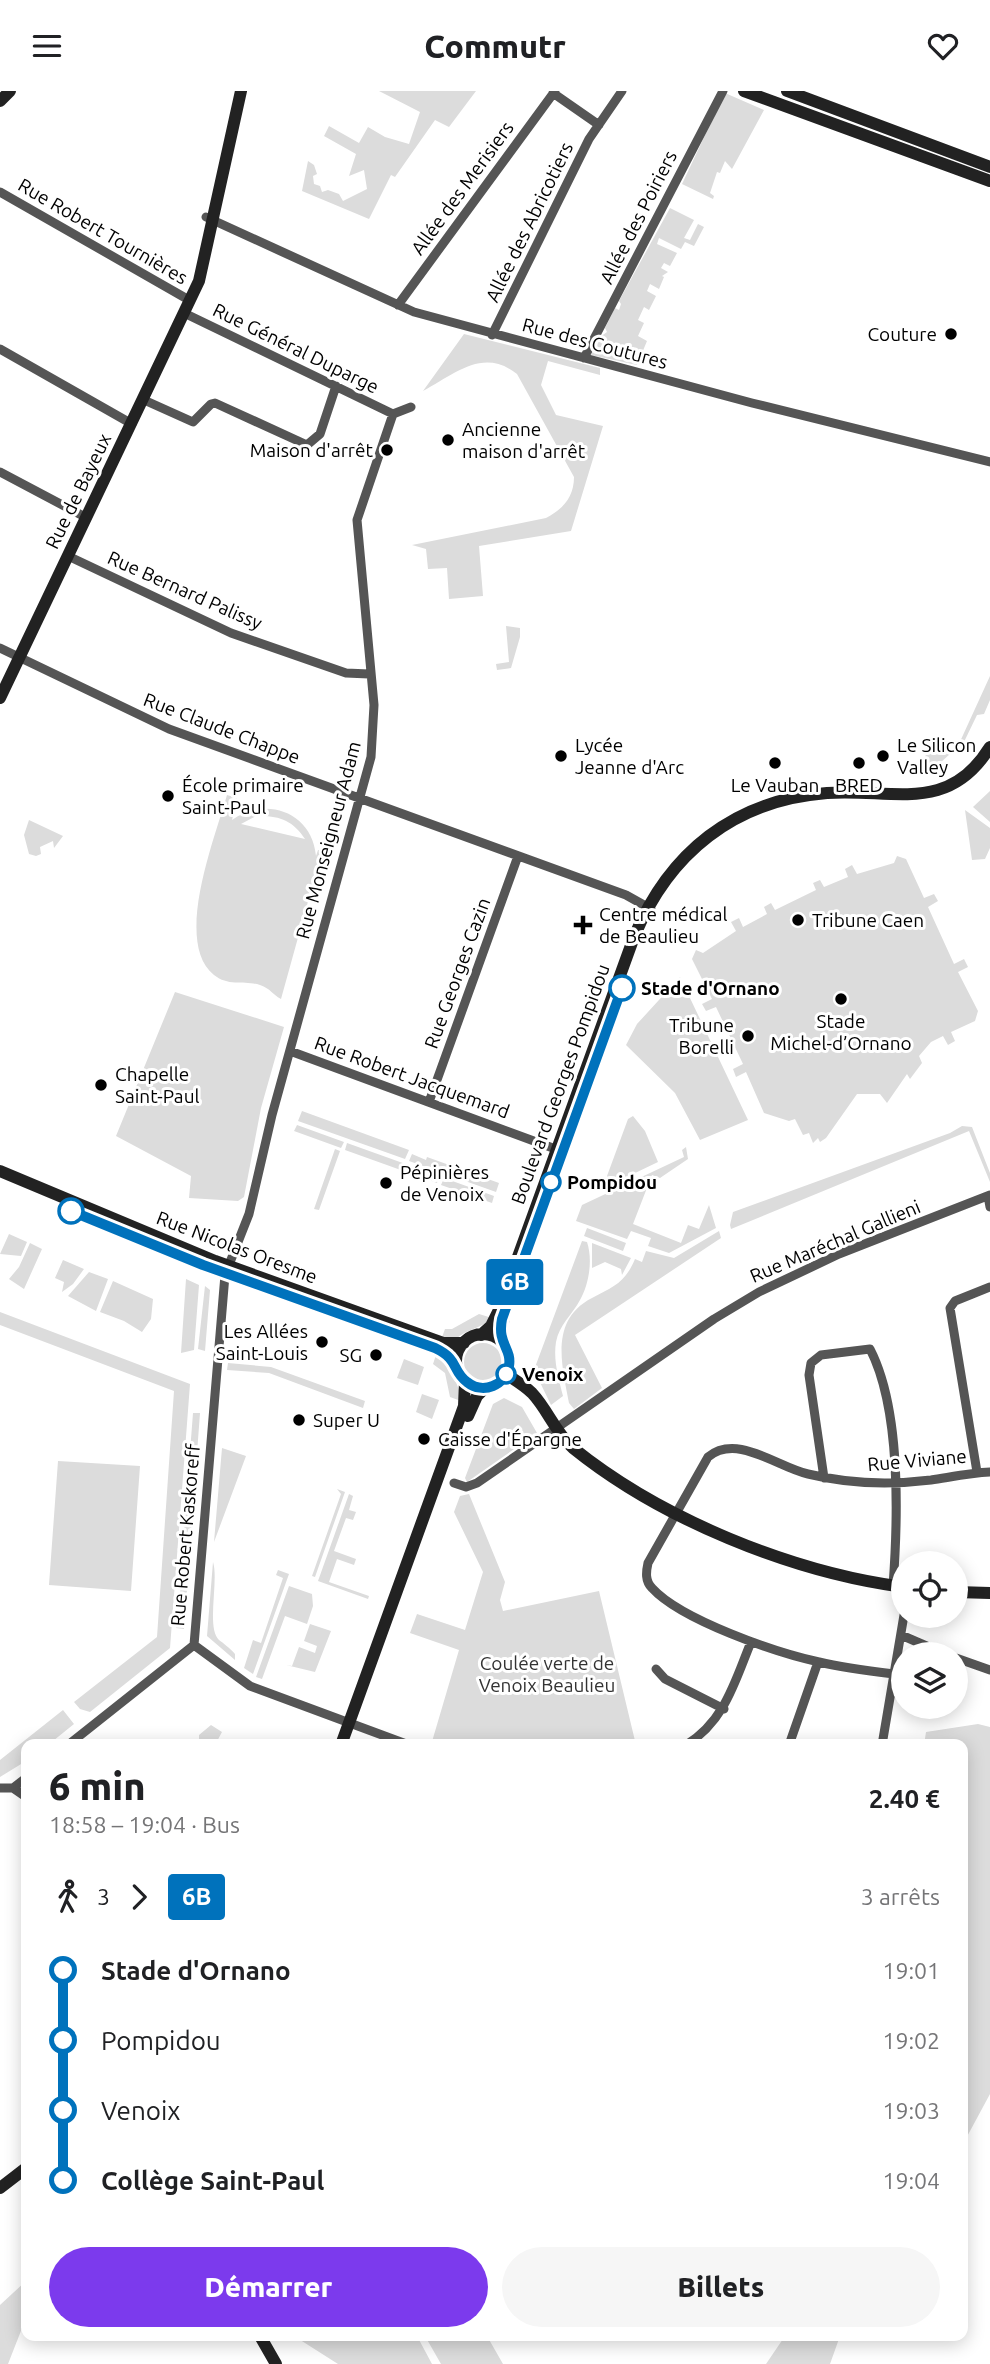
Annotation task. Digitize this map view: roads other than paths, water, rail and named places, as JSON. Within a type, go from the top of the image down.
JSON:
[{"type":"street","points":[[0,101],[10,91]]},
{"type":"street","name":"Rue de Bayeux","points":[[0,698],[199,281],[234,91]]},
{"type":"street","name":"Rue de Bayeux","points":[[209,219],[241,91]]},
{"type":"street","name":"Allée des Abricotiers","points":[[492,335],[599,125],[622,91]]},
{"type":"street","name":"Allée des Poiriers","points":[[584,358],[723,91]]},
{"type":"street","points":[[744,91],[990,181]]},
{"type":"street","points":[[787,91],[990,167]]},
{"type":"street","points":[[554,92],[599,125]]},
{"type":"street","name":"Allée des Merisiers","points":[[398,305],[554,92]]},
{"type":"street","points":[[893,146],[898,132]]},
{"type":"street","name":"Rue Robert Tournières","points":[[0,192],[189,300]]},
{"type":"street","name":"Rue des Coutures","points":[[209,219],[398,305],[492,335],[990,462]]},
{"type":"street","name":"Rue Général Duparge","points":[[184,313],[393,414]]},
{"type":"street","points":[[0,349],[132,424]]},
{"type":"street","points":[[144,400],[193,422],[215,403],[307,445],[320,434],[335,386]]},
{"type":"street","points":[[393,414],[411,407]]},
{"type":"street","name":"Rue Monseigneur Adam","points":[[228,1270],[249,1214],[373,743],[374,705],[369,674],[357,520],[393,414]]},
{"type":"street","points":[[0,472],[87,518]]},
{"type":"street","name":"Rue Bernard Palissy","points":[[68,556],[231,633],[346,673],[369,674]]},
{"type":"street","name":"Rue Claude Chappe","points":[[0,648],[169,729],[630,897],[649,908]]},
{"type":"street","name":"Boulevard Georges Pompidou","points":[[481,1335],[496,1317],[649,908],[664,879],[690,851],[714,831],[737,818],[777,803],[812,795],[841,793],[915,796],[933,793],[967,775],[990,747]]},
{"type":"street","name":"Boulevard Georges Pompidou","points":[[649,908],[684,865],[718,835],[740,823],[779,809],[820,800],[935,799],[971,783],[990,761]]},
{"type":"street","name":"Rue Georges Cazin","points":[[429,1102],[518,856]]},
{"type":"street","name":"Rue Robert Jacquemard","points":[[290,1051],[560,1150]]},
{"type":"street","name":"Boulevard Georges Pompidou","points":[[501,1341],[502,1319],[560,1150]]},
{"type":"street","name":"Rue Nicolas Oresme","points":[[0,1171],[228,1270],[443,1343],[464,1343]]},
{"type":"street","name":"Rue Nicolas Oresme","points":[[0,1179],[97,1222],[435,1348],[456,1363]]},
{"type":"street","points":[[989,1196],[990,1207]]},
{"type":"street","name":"Rue Maréchal Gallieni","points":[[454,1483],[471,1487],[714,1319],[759,1292],[839,1255],[989,1196]]},
{"type":"street","name":"Rue Robert Kaskoreff","points":[[76,1739],[194,1645],[221,1295],[228,1270]]},
{"type":"street","points":[[977,1472],[950,1308],[955,1301],[990,1287]]},
{"type":"street","points":[[344,1739],[352,1724],[468,1415],[477,1396],[485,1388],[497,1384],[506,1374],[509,1357],[501,1341],[481,1335],[464,1343],[456,1363],[465,1381],[464,1406],[352,1724],[349,1739]]},
{"type":"street","points":[[824,1478],[809,1375],[811,1363],[821,1355],[870,1349],[888,1416],[896,1483],[897,1551]]},
{"type":"street","points":[[506,1374],[532,1393],[555,1429],[584,1455],[677,1513],[766,1552],[808,1566],[891,1584]]},
{"type":"street","points":[[465,1381],[485,1388]]},
{"type":"street","name":"Rue Viviane","points":[[751,1641],[682,1609],[649,1584],[648,1563],[708,1457],[725,1448],[741,1449],[788,1469],[824,1478],[896,1483],[990,1472]]},
{"type":"street","points":[[968,1592],[990,1593]]},
{"type":"street","points":[[900,1642],[902,1628]]},
{"type":"street","points":[[901,1635],[917,1642]]},
{"type":"street","points":[[693,1739],[724,1709],[751,1641],[818,1662],[891,1674]]},
{"type":"street","points":[[194,1645],[250,1686],[393,1739]]},
{"type":"street","points":[[791,1739],[818,1662]]},
{"type":"street","points":[[968,1662],[990,1670]]},
{"type":"street","points":[[656,1669],[665,1679],[724,1709]]},
{"type":"street","points":[[883,1739],[891,1692]]},
{"type":"street","points":[[13,1789],[21,1782]]},
{"type":"street","points":[[0,1788],[13,1789],[21,1794]]},
{"type":"street","points":[[0,2188],[21,2172]]},
{"type":"street","points":[[263,2341],[275,2364]]},
{"type":"place","name":"Couture","points":[[951,334]]},
{"type":"place","name":"Ancienne maison d'arrêt","points":[[448,440]]},
{"type":"place","name":"Maison d'arrêt","points":[[387,450]]},
{"type":"place","name":"Lycée Jeanne d'Arc","points":[[561,756]]},
{"type":"place","name":"Le Silicon Valley","points":[[883,756]]},
{"type":"place","name":"Le Vauban","points":[[775,763]]},
{"type":"place","name":"BRED","points":[[859,763]]},
{"type":"place","name":"École primaire Saint-Paul","points":[[168,796]]},
{"type":"place","name":"Tribune Caen","points":[[798,920]]},
{"type":"place","name":"Centre médical de Beaulieu","points":[[583,925]]},
{"type":"place","name":"Stade d'Ornano","points":[[622,988]]},
{"type":"place","name":"Stade Michel-d’Ornano","points":[[841,999]]},
{"type":"place","name":"Tribune Borelli","points":[[748,1036]]},
{"type":"place","name":"Chapelle Saint-Paul","points":[[101,1085]]},
{"type":"place","name":"Pompidou","points":[[551,1182]]},
{"type":"place","name":"Pépinières de Venoix","points":[[386,1183]]},
{"type":"place","name":"Les Allées Saint-Louis","points":[[322,1342]]},
{"type":"place","name":"SG","points":[[376,1355]]},
{"type":"place","name":"Venoix","points":[[506,1374]]},
{"type":"place","name":"Super U","points":[[299,1420]]},
{"type":"place","name":"Caisse d'Épargne","points":[[424,1439]]},
{"type":"park label","name":"Coulée verte de Venoix Beaulieu","points":[[547,1674]]}]
